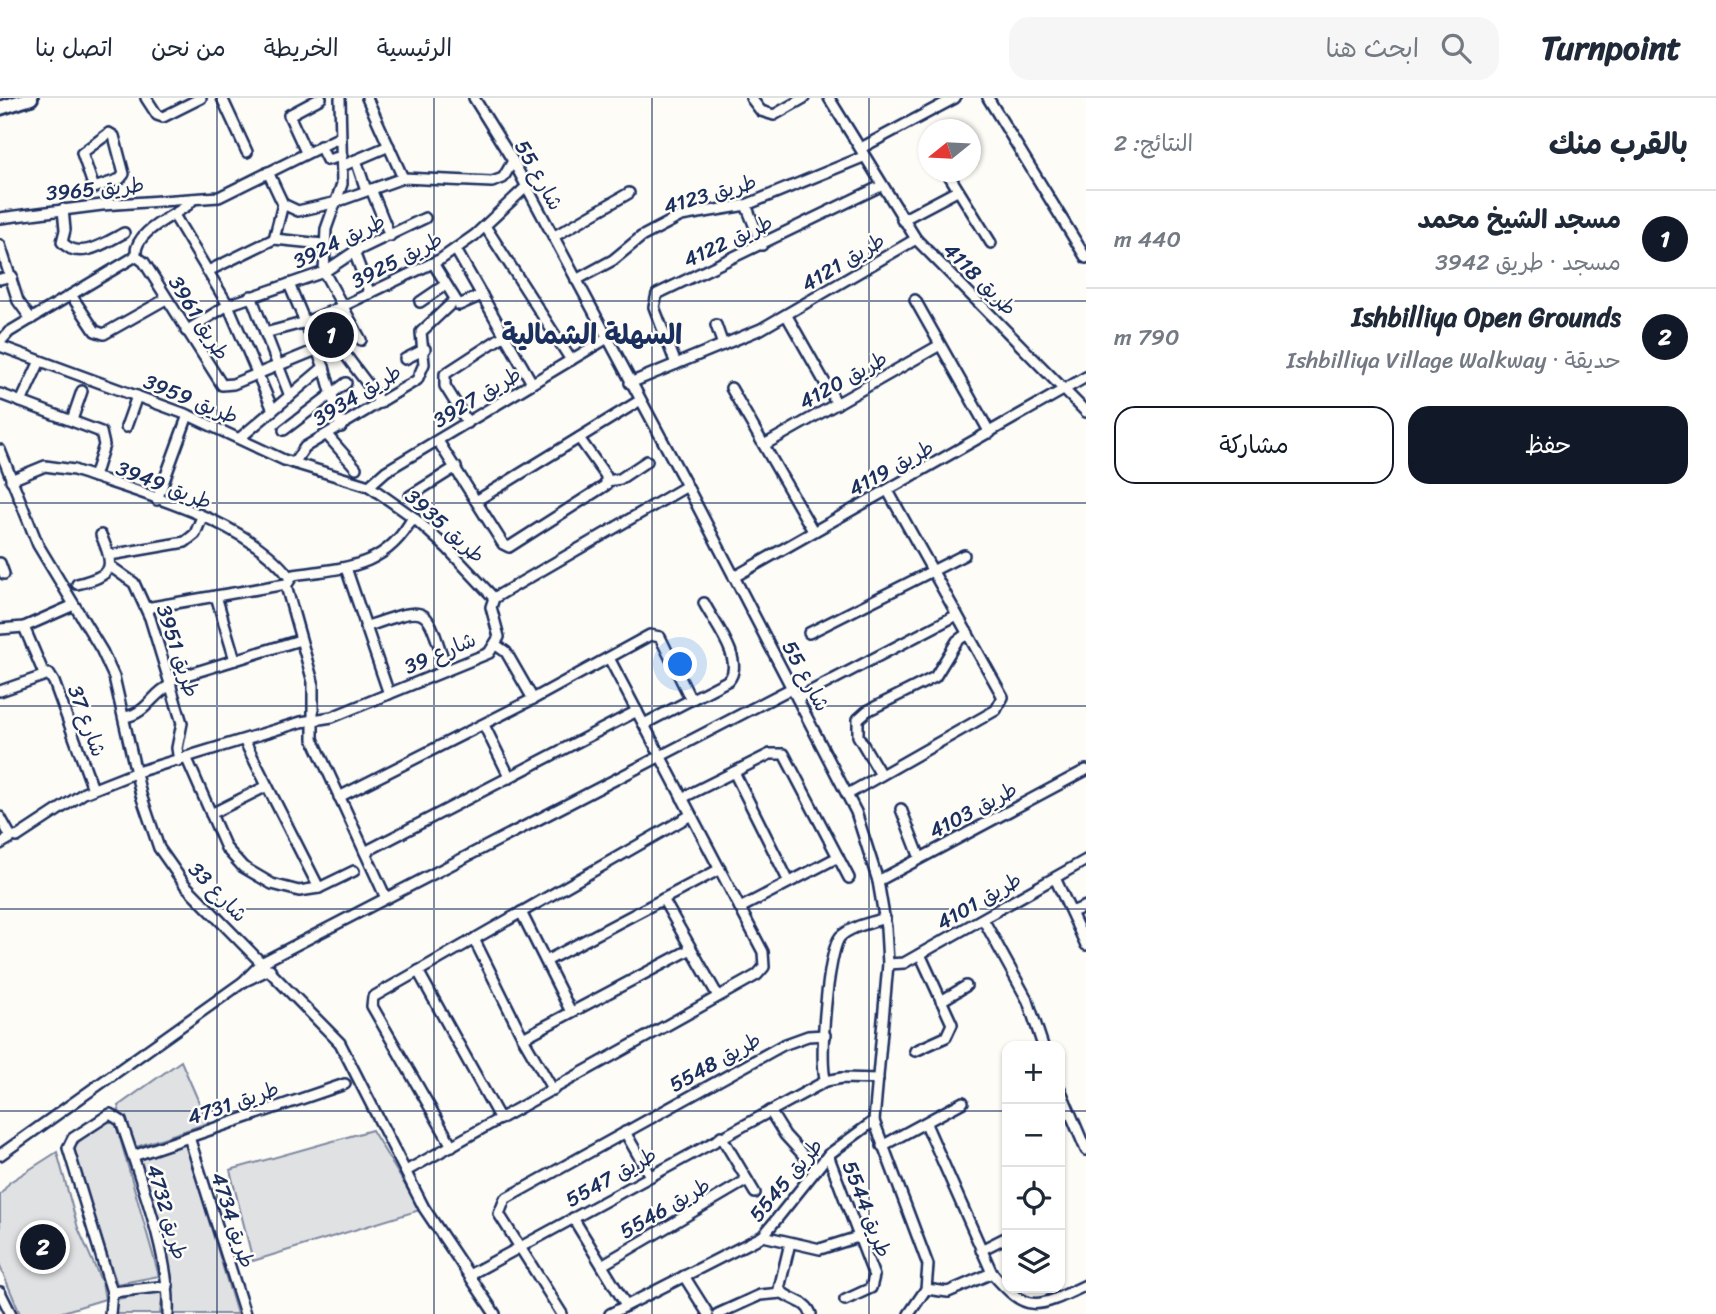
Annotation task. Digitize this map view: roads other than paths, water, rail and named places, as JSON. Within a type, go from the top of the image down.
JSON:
[{"type":"main road","points":[[0,108],[31,98]]},
{"type":"street","points":[[146,98],[156,115],[163,117],[201,98]]},
{"type":"street","points":[[222,98],[247,152]]},
{"type":"street","points":[[306,152],[289,115],[321,98]]},
{"type":"street","points":[[340,98],[342,184],[323,244],[324,272],[341,307],[362,340]]},
{"type":"street","points":[[367,98],[403,178]]},
{"type":"street","name":"شارع 55","points":[[474,98],[513,161],[848,794],[878,881],[885,918],[888,964],[874,1121],[922,1244],[928,1265],[926,1289]]},
{"type":"street","points":[[751,98],[761,111],[774,115],[804,98]]},
{"type":"street","name":"طريق 4123","points":[[576,280],[612,260],[641,236],[681,216],[746,205],[862,152],[955,98]]},
{"type":"street","points":[[988,98],[1086,258]]},
{"type":"street","points":[[832,99],[881,186]]},
{"type":"street","points":[[94,188],[120,179],[124,174],[111,133],[82,153],[94,188],[102,205]]},
{"type":"street","points":[[2,346],[15,329],[136,256],[136,247],[141,238],[193,199],[225,195],[340,137]]},
{"type":"street","points":[[320,146],[327,160],[342,161],[356,160],[388,146]]},
{"type":"street","points":[[356,160],[390,236]]},
{"type":"street","points":[[268,172],[284,204],[298,211],[334,203],[403,178],[441,178],[486,183],[503,178],[513,161]]},
{"type":"street","points":[[952,182],[991,243]]},
{"type":"street","name":"طريق 4118","points":[[881,186],[916,239],[1086,412]]},
{"type":"street","name":"طريق 4122","points":[[676,363],[653,307],[655,297],[881,186]]},
{"type":"street","name":"طريق 3925","points":[[265,333],[306,322],[433,263],[456,250],[526,187]]},
{"type":"street","points":[[902,220],[957,191]]},
{"type":"street","points":[[553,237],[629,193]]},
{"type":"street","name":"طريق 3965","points":[[0,218],[102,205],[193,199]]},
{"type":"street","points":[[274,239],[284,204]]},
{"type":"street","points":[[746,205],[762,245]]},
{"type":"street","points":[[63,209],[65,230],[62,242],[75,251],[85,251],[124,233]]},
{"type":"street","points":[[174,215],[228,305],[273,410]]},
{"type":"street","name":"طريق 3924","points":[[186,331],[228,305],[324,272],[354,252],[425,218]]},
{"type":"street","points":[[485,226],[571,360]]},
{"type":"street","points":[[208,271],[274,239],[323,244]]},
{"type":"street","name":"طريق 4121","points":[[630,383],[788,316],[916,239]]},
{"type":"street","points":[[0,245],[18,301],[31,319]]},
{"type":"street","points":[[456,250],[532,383]]},
{"type":"street","points":[[354,252],[370,294]]},
{"type":"street","name":"طريق 3961","points":[[136,256],[144,262],[222,385],[278,366],[355,330]]},
{"type":"street","points":[[433,263],[455,300],[463,306],[482,295]]},
{"type":"street","points":[[0,279],[12,276]]},
{"type":"street","points":[[289,284],[324,367],[341,427]]},
{"type":"street","points":[[420,302],[445,285]]},
{"type":"street","points":[[71,295],[94,331],[104,334],[166,299]]},
{"type":"street","points":[[251,296],[290,396]]},
{"type":"street","name":"طريق 3934","points":[[294,463],[303,449],[417,380],[423,370],[425,349],[421,332],[455,300]]},
{"type":"street","points":[[915,300],[990,433]]},
{"type":"street","name":"طريق 4121","points":[[788,316],[836,404]]},
{"type":"street","points":[[716,325],[723,345]]},
{"type":"street","points":[[468,423],[445,386],[444,376],[447,371],[505,335]]},
{"type":"street","name":"طريق 3927","points":[[369,486],[386,471],[606,339]]},
{"type":"street","points":[[335,340],[352,368],[367,381],[380,403]]},
{"type":"street","name":"طريق 4120","points":[[764,444],[940,345]]},
{"type":"street","name":"طريق 3959","points":[[2,346],[188,415],[294,463],[369,486]]},
{"type":"street","points":[[405,359],[425,349]]},
{"type":"street","points":[[21,402],[40,361]]},
{"type":"street","points":[[240,438],[324,367]]},
{"type":"street","name":"طريق 4119","points":[[734,576],[1086,377]]},
{"type":"street","points":[[284,430],[346,383]]},
{"type":"street","points":[[731,388],[813,531]]},
{"type":"street","points":[[72,420],[82,391]]},
{"type":"street","points":[[0,394],[97,429],[103,436],[104,445],[94,477]]},
{"type":"street","points":[[126,427],[137,396]]},
{"type":"street","points":[[476,501],[639,401]]},
{"type":"street","points":[[157,500],[188,415]]},
{"type":"street","points":[[327,435],[356,468]]},
{"type":"street","points":[[579,438],[607,481]]},
{"type":"street","points":[[438,441],[503,544],[511,547],[603,489],[607,481]]},
{"type":"street","name":"شارع 33","points":[[0,450],[38,545],[102,652],[125,717],[151,832],[171,868],[340,1043],[424,1208],[495,1314]]},
{"type":"street","points":[[607,481],[620,479],[647,461]]},
{"type":"street","name":"طريق 3949","points":[[11,480],[37,467],[52,466],[94,477],[157,500],[253,541],[287,585],[314,692],[312,720],[315,745],[386,898]]},
{"type":"street","points":[[410,496],[456,467]]},
{"type":"street","name":"طريق 3935","points":[[369,486],[413,517],[460,559],[494,598]]},
{"type":"street","points":[[494,598],[687,486]]},
{"type":"street","points":[[848,794],[1000,706],[1003,692],[888,491]]},
{"type":"street","points":[[110,555],[185,542],[195,534],[202,517]]},
{"type":"street","points":[[146,608],[287,585],[346,568],[391,549],[403,536],[413,517]]},
{"type":"street","points":[[77,584],[100,578],[110,566],[110,555],[101,536]]},
{"type":"street","points":[[809,633],[964,555]]},
{"type":"street","points":[[0,563],[4,574]]},
{"type":"street","name":"طريق 3951","points":[[110,566],[134,583],[146,608],[182,723],[177,748],[183,760]]},
{"type":"street","points":[[346,568],[389,694]]},
{"type":"street","points":[[216,596],[235,660]]},
{"type":"street","name":"شارع 39","points":[[0,844],[21,835],[93,789],[137,772],[312,720],[332,717],[489,653],[499,637],[491,607],[494,598]]},
{"type":"street","points":[[644,724],[729,680],[734,671],[734,659],[704,603]]},
{"type":"street","points":[[0,629],[24,626],[74,605]]},
{"type":"street","points":[[365,627],[411,611],[421,613],[429,620],[447,670]]},
{"type":"street","points":[[798,698],[957,615]]},
{"type":"street","points":[[24,626],[44,674]]},
{"type":"street","points":[[881,775],[858,736],[859,719],[867,711],[935,677],[957,641],[968,634]]},
{"type":"street","points":[[340,797],[484,725],[650,635],[657,636],[691,700]]},
{"type":"street","points":[[125,717],[144,710],[171,683],[300,640]]},
{"type":"street","points":[[496,645],[504,650],[533,699]]},
{"type":"street","points":[[406,1171],[760,973],[765,964],[763,952],[609,658]]},
{"type":"street","name":"شارع 37","points":[[0,691],[49,674],[93,789]]},
{"type":"street","points":[[0,1155],[267,965],[386,898],[792,688]]},
{"type":"street","points":[[365,852],[637,711]]},
{"type":"street","points":[[484,725],[510,778]]},
{"type":"street","points":[[244,740],[319,888]]},
{"type":"street","points":[[682,798],[774,753],[786,756],[849,878]]},
{"type":"street","points":[[183,760],[226,848],[243,867],[285,888],[306,891],[319,888],[354,871]]},
{"type":"street","name":"طريق 4103","points":[[878,881],[1086,770]]},
{"type":"street","points":[[734,772],[789,882]]},
{"type":"street","points":[[211,814],[267,786]]},
{"type":"street","points":[[901,809],[920,858]]},
{"type":"street","points":[[452,1146],[372,1006],[375,995],[691,815]]},
{"type":"street","points":[[0,817],[12,837]]},
{"type":"street","points":[[740,908],[838,857]]},
{"type":"street","name":"طريق 4101","points":[[888,964],[896,965],[920,954],[1086,860]]},
{"type":"street","points":[[546,961],[720,869]]},
{"type":"street","points":[[1055,878],[1086,945]]},
{"type":"street","points":[[663,899],[718,996]]},
{"type":"street","points":[[1072,912],[1086,906]]},
{"type":"street","points":[[522,912],[571,1012]]},
{"type":"street","points":[[826,1080],[823,1073],[825,1035],[836,945],[849,930],[885,918]]},
{"type":"street","points":[[983,919],[1028,1001],[1042,1041]]},
{"type":"street","points":[[474,939],[523,1038],[553,1090]]},
{"type":"street","points":[[523,1038],[691,948]]},
{"type":"street","points":[[915,1051],[946,1037],[950,1031],[951,1020],[920,954]]},
{"type":"street","points":[[418,971],[500,1119]]},
{"type":"street","points":[[942,1001],[966,986]]},
{"type":"street","name":"طريق 5548","points":[[519,1247],[499,1214],[500,1206],[511,1195],[793,1040],[825,1035]]},
{"type":"street","name":"طريق 5547","points":[[469,1275],[826,1080],[856,1079],[878,1083]]},
{"type":"street","name":"طريق 4731","points":[[132,1156],[345,1084]]},
{"type":"street","points":[[1065,1101],[1086,1150]]},
{"type":"street","points":[[882,1146],[963,1102]]},
{"type":"street","points":[[770,1111],[785,1135],[815,1168]]},
{"type":"street","name":"طريق 4732","points":[[112,1292],[68,1148],[73,1138],[103,1116],[116,1115],[121,1121],[132,1156],[168,1286],[168,1314]]},
{"type":"street","name":"طريق 5545","points":[[610,1314],[762,1236],[815,1168],[874,1121]]},
{"type":"street","points":[[926,1124],[992,1273],[1020,1309],[1042,1305],[1086,1285]]},
{"type":"street","points":[[625,1132],[650,1175]]},
{"type":"street","points":[[721,1136],[755,1193]]},
{"type":"street","name":"طريق 4734","points":[[188,1137],[244,1314]]},
{"type":"street","name":"طريق 5544","points":[[828,1155],[874,1280],[871,1288],[845,1300]]},
{"type":"street","name":"طريق 5546","points":[[602,1265],[747,1180]]},
{"type":"street","points":[[573,1218],[602,1265],[623,1309]]},
{"type":"street","points":[[762,1236],[827,1249],[858,1237]]},
{"type":"street","points":[[981,1250],[1002,1240]]},
{"type":"street","points":[[782,1293],[779,1283],[790,1243]]},
{"type":"street","points":[[519,1247],[562,1314]]},
{"type":"street","points":[[909,1314],[926,1289],[948,1292],[992,1273]]},
{"type":"street","points":[[684,1276],[708,1314]]},
{"type":"street","points":[[110,1314],[112,1292],[168,1286]]},
{"type":"street","points":[[0,1292],[11,1314]]},
{"type":"street","points":[[718,1314],[760,1295],[782,1293],[806,1304],[811,1314]]},
{"type":"place","name":"مسجد الشيخ محمد","points":[[331,335]]},
{"type":"place","name":"Ishbilliya Open Grounds","points":[[43,1247]]},
{"type":"district","name":"السهلة الشمالية","points":[[592,334]]}]
